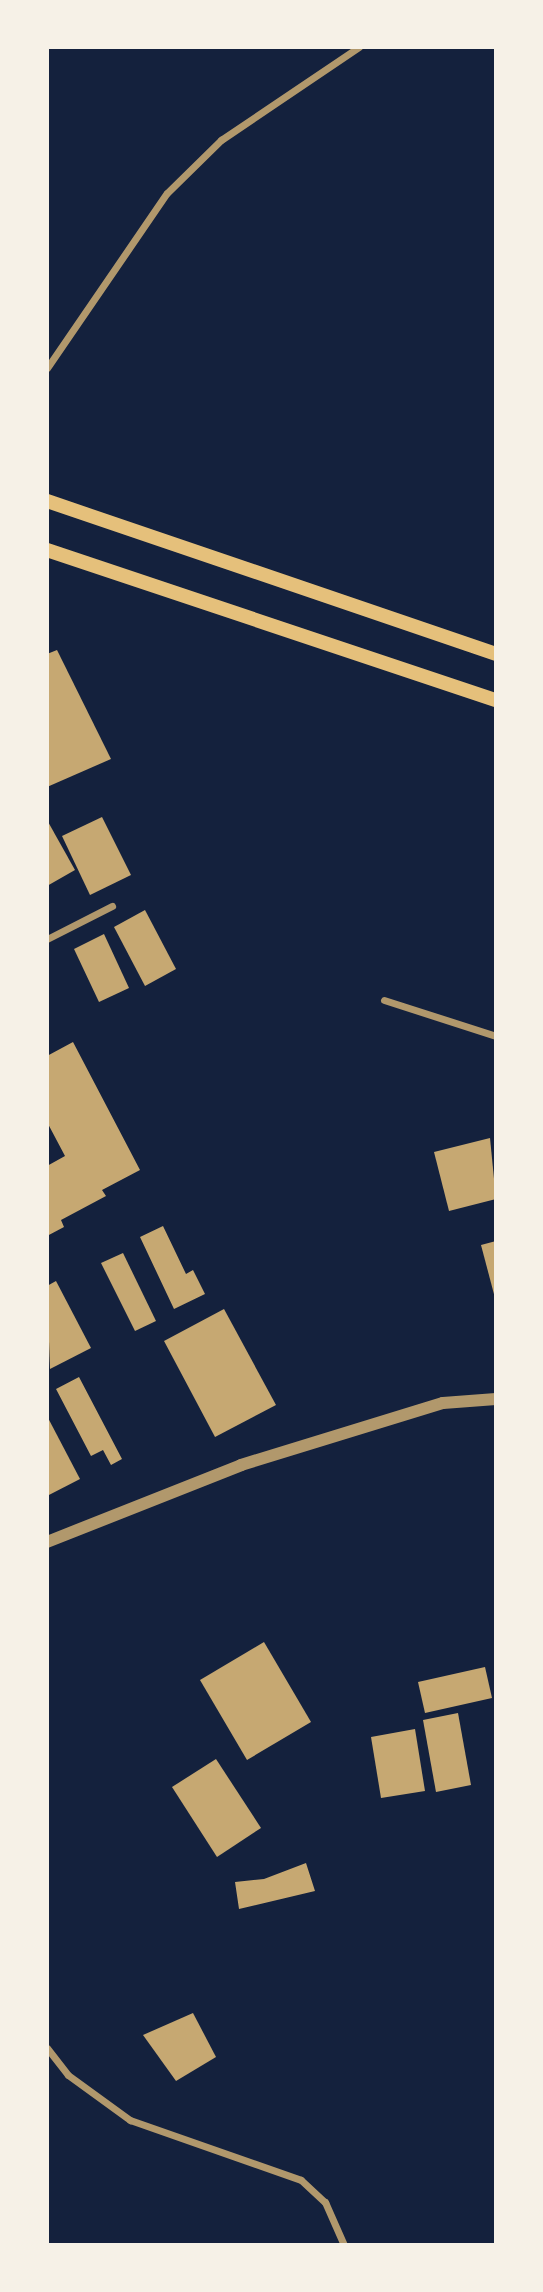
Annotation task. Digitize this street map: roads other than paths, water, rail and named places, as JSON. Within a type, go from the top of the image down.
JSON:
[{"type":"main road","points":[[47,501],[496,654]]},
{"type":"main road","points":[[47,550],[496,700]]},
{"type":"street","points":[[47,368],[167,192],[221,140],[359,47]]},
{"type":"street","points":[[47,939],[112,906]]},
{"type":"street","points":[[384,1000],[496,1036]]},
{"type":"street","points":[[47,1542],[241,1465],[443,1403],[496,1399]]},
{"type":"street","points":[[47,2048],[68,2075],[130,2120],[301,2180],[325,2202],[344,2245]]}]
